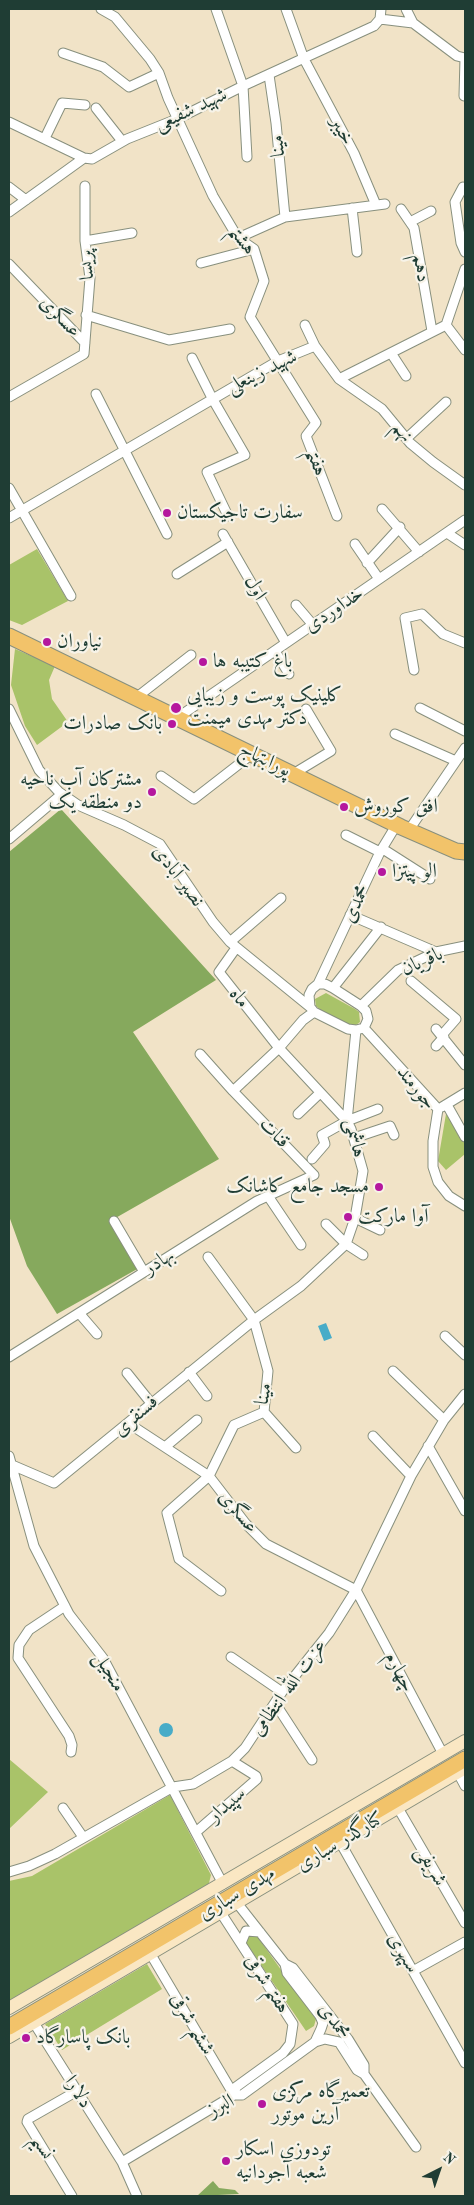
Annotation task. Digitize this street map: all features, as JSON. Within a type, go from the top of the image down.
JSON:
[{"type":"main road","name":"پورابتهاج","points":[[9,638],[137,697],[403,827],[456,851],[465,852]]},
{"type":"main road","name":"کنارگذر سباری","points":[[231,1894],[465,1741]]},
{"type":"main road","name":"مهدی سباری","points":[[9,2027],[217,1906],[231,1894],[465,1751]]},
{"type":"main road","name":"مهدی سباری","points":[[231,1894],[465,1759]]},
{"type":"main road","name":"کنارگذر سباری","points":[[9,2008],[231,1894],[340,1842],[461,1770]]},
{"type":"main road","name":"مهدی سباری","points":[[9,2019],[217,1906]]},
{"type":"main road","points":[[9,2037],[150,1953],[217,1906]]},
{"type":"street","name":"هشتم","points":[[101,9],[115,16],[159,73],[177,119],[213,196],[238,238],[254,249],[264,281],[262,291],[250,317],[278,361]]},
{"type":"street","points":[[216,9],[243,86],[246,156]]},
{"type":"street","name":"خیبر","points":[[286,9],[304,58],[381,204],[352,208]]},
{"type":"street","points":[[381,9],[380,20],[413,23]]},
{"type":"street","points":[[406,9],[413,23],[457,56],[465,58],[464,96]]},
{"type":"street","name":"شهید شفیعی","points":[[9,212],[84,158],[92,159],[122,142],[177,119],[243,86],[374,26],[380,20]]},
{"type":"street","points":[[63,53],[104,67],[129,87],[159,73]]},
{"type":"street","name":"مینا","points":[[269,75],[276,123],[285,218]]},
{"type":"street","points":[[45,138],[62,103],[85,105]]},
{"type":"street","points":[[96,108],[122,142]]},
{"type":"street","points":[[9,122],[84,158]]},
{"type":"street","name":"پریسا","points":[[85,186],[85,242],[90,278],[85,343]]},
{"type":"street","points":[[9,187],[26,200]]},
{"type":"street","points":[[463,187],[455,202],[461,243],[465,252]]},
{"type":"street","points":[[238,238],[285,218],[352,208],[357,252]]},
{"type":"street","name":"دهم","points":[[401,210],[410,222],[417,244],[432,331]]},
{"type":"street","points":[[410,222],[431,210]]},
{"type":"street","points":[[85,242],[132,232]]},
{"type":"street","points":[[201,264],[254,249]]},
{"type":"street","name":"عسگری","points":[[9,264],[85,343],[84,354],[9,397]]},
{"type":"street","points":[[339,379],[446,325],[465,269]]},
{"type":"street","points":[[86,315],[169,340],[230,329]]},
{"type":"street","points":[[306,325],[315,346]]},
{"type":"street","points":[[446,325],[465,350]]},
{"type":"street","name":"شهید زینعلی","points":[[9,518],[278,361],[315,346],[339,379]]},
{"type":"street","points":[[391,353],[406,376]]},
{"type":"street","points":[[192,358],[212,398],[245,455],[207,472],[228,516]]},
{"type":"street","name":"هفتم","points":[[278,361],[316,423],[306,436],[337,516]]},
{"type":"street","name":"نهم","points":[[339,379],[382,409],[407,438],[433,462],[465,485]]},
{"type":"street","points":[[96,394],[167,534]]},
{"type":"street","points":[[407,438],[446,402]]},
{"type":"street","points":[[9,488],[71,596]]},
{"type":"street","points":[[382,509],[400,527],[419,552]]},
{"type":"street","name":"شهید زینعلی","points":[[9,524],[22,512]]},
{"type":"street","name":"خداوردی","points":[[178,718],[465,520]]},
{"type":"street","points":[[367,563],[400,527]]},
{"type":"street","points":[[447,533],[465,545]]},
{"type":"street","name":"اول","points":[[223,534],[286,643]]},
{"type":"street","points":[[178,574],[228,542]]},
{"type":"street","points":[[354,544],[379,579]]},
{"type":"street","points":[[296,604],[313,625]]},
{"type":"street","points":[[414,670],[405,618],[422,614],[444,634],[465,643]]},
{"type":"street","points":[[275,651],[289,674]]},
{"type":"street","points":[[137,697],[191,655]]},
{"type":"street","points":[[420,708],[465,732]]},
{"type":"street","name":"نصیر آبادی","points":[[9,709],[39,770],[62,794],[78,805],[124,825],[160,844],[213,922],[233,945],[312,1009],[348,1029],[360,1029]]},
{"type":"street","points":[[293,774],[331,751],[306,709]]},
{"type":"street","points":[[395,734],[456,761]]},
{"type":"street","name":"محمدی","points":[[312,1009],[309,995],[312,988],[318,984],[381,850],[403,827],[465,748]]},
{"type":"street","points":[[161,776],[194,799],[252,754]]},
{"type":"street","points":[[9,839],[62,794]]},
{"type":"street","points":[[346,835],[381,850],[430,879]]},
{"type":"street","points":[[233,945],[281,898]]},
{"type":"street","points":[[350,915],[436,952]]},
{"type":"street","points":[[333,988],[381,927]]},
{"type":"street","name":"ماه","points":[[233,945],[219,972],[279,1048]]},
{"type":"street","name":"باقریان","points":[[361,1006],[398,970],[436,952],[465,946]]},
{"type":"street","points":[[411,981],[456,1019],[441,1034],[436,1046]]},
{"type":"street","points":[[318,984],[325,984],[333,988],[361,1006]]},
{"type":"street","name":"هاشمی","points":[[254,1320],[302,1286],[346,1244],[355,1218],[363,1171],[347,1121],[360,1029],[368,1019],[366,1011],[361,1006]]},
{"type":"street","points":[[233,1091],[279,1048],[312,1009]]},
{"type":"street","name":"جورمند","points":[[360,1029],[442,1107],[433,1141],[433,1167],[438,1182],[449,1196],[465,1206]]},
{"type":"street","points":[[441,1034],[465,1064]]},
{"type":"street","points":[[279,1048],[347,1121]]},
{"type":"street","name":"قنات","points":[[200,1054],[314,1175]]},
{"type":"street","points":[[465,1093],[442,1107],[465,1137]]},
{"type":"street","points":[[298,1114],[320,1094]]},
{"type":"street","points":[[312,1159],[325,1144],[322,1135],[347,1121],[378,1109]]},
{"type":"street","points":[[354,1138],[390,1126],[394,1136]]},
{"type":"street","name":"بهادر","points":[[9,1357],[268,1196],[314,1175]]},
{"type":"street","points":[[268,1196],[301,1245]]},
{"type":"street","points":[[355,1218],[380,1230]]},
{"type":"street","points":[[114,1221],[144,1272]]},
{"type":"street","points":[[326,1224],[346,1244],[363,1255]]},
{"type":"street","points":[[208,1257],[254,1320]]},
{"type":"street","points":[[79,1313],[97,1334]]},
{"type":"street","name":"مینا","points":[[209,1476],[234,1425],[264,1412],[268,1371],[254,1320]]},
{"type":"street","name":"فسنقری","points":[[10,1462],[54,1483],[254,1320]]},
{"type":"street","points":[[445,1336],[465,1355]]},
{"type":"street","points":[[392,1371],[444,1420]]},
{"type":"street","points":[[189,1372],[207,1396]]},
{"type":"street","points":[[127,1373],[151,1403]]},
{"type":"street","name":"عزت الله انتظامی","points":[[9,1872],[29,1866],[173,1788],[193,1784],[232,1761],[245,1748],[282,1692],[329,1633],[356,1590],[411,1476],[444,1420],[465,1394]]},
{"type":"street","points":[[264,1412],[296,1448]]},
{"type":"street","points":[[165,1447],[197,1420]]},
{"type":"street","name":"عسگری","points":[[128,1423],[209,1476],[246,1524],[266,1544],[356,1590]]},
{"type":"street","points":[[373,1436],[411,1476]]},
{"type":"street","points":[[428,1446],[465,1512]]},
{"type":"street","name":"منجیل","points":[[10,1462],[34,1546],[65,1606],[103,1658],[231,1894]]},
{"type":"street","points":[[209,1476],[167,1513],[179,1559],[221,1591]]},
{"type":"street","name":"چهارم","points":[[356,1590],[443,1754]]},
{"type":"street","points":[[65,1606],[29,1630],[19,1646],[18,1658],[69,1736],[72,1745],[71,1752]]},
{"type":"street","points":[[232,1657],[282,1692]]},
{"type":"street","points":[[275,1704],[312,1760]]},
{"type":"street","name":"سپیدار","points":[[196,1832],[257,1779],[256,1776],[232,1761]]},
{"type":"street","points":[[461,1770],[465,1786]]},
{"type":"street","points":[[63,1808],[83,1837]]},
{"type":"street","name":"شریفی","points":[[398,1808],[465,1923]]},
{"type":"street","name":"سپهری","points":[[340,1842],[413,1971],[461,2046],[465,2063]]},
{"type":"street","name":"محمدی","points":[[231,1894],[285,1964],[293,1968],[348,2039],[364,2065],[364,2074],[416,2147]]},
{"type":"street","name":"هفتم شرقی","points":[[217,1906],[293,2024],[290,2044],[283,2053],[236,2087],[234,2095]]},
{"type":"street","points":[[241,1943],[246,1931],[260,1932]]},
{"type":"street","points":[[413,1971],[465,1942]]},
{"type":"street","name":"ششم شرقی","points":[[150,1953],[234,2095]]},
{"type":"street","points":[[285,1964],[287,1973],[320,2016],[321,2029],[315,2042]]},
{"type":"street","name":"دلارا","points":[[34,2023],[122,2162],[137,2196]]},
{"type":"street","points":[[315,2042],[325,2039],[339,2042],[357,2070],[364,2074]]},
{"type":"street","name":"البرز","points":[[122,2162],[234,2095],[242,2096],[315,2042]]},
{"type":"street","name":"نسیم","points":[[72,2196],[27,2122],[28,2119],[77,2091]]},
{"type":"green space","points":[[37,549],[68,601],[22,625],[9,620],[9,565]]},
{"type":"green space","points":[[15,649],[55,666],[49,680],[52,699],[68,722],[37,745],[25,726],[11,685]]},
{"type":"green space","points":[[61,809],[216,980],[133,1032],[219,1159],[112,1220],[139,1268],[57,1314],[27,1266],[9,1216],[9,852]]},
{"type":"green space","points":[[326,993],[359,1012],[360,1022],[352,1026],[316,1006],[315,999]]},
{"type":"green space","points":[[446,1114],[465,1144],[465,1154],[446,1170],[438,1161]]},
{"type":"green space","points":[[9,1759],[48,1792],[9,1829]]},
{"type":"green space","points":[[170,1795],[211,1875],[209,1883],[204,1890],[9,2003],[9,1881],[32,1876]]},
{"type":"green space","points":[[252,1935],[257,1936],[316,2019],[314,2026],[306,2031],[246,1943],[247,1938]]},
{"type":"green space","points":[[147,1964],[162,1989],[62,2050],[45,2024]]},
{"type":"green space","points":[[213,2181],[219,2188],[235,2190],[239,2194],[197,2196]]},
{"type":"water","points":[[326,1323],[332,1338],[324,1341],[318,1326]]},
{"type":"water","points":[[163,1723],[169,1723],[173,1730],[169,1737],[163,1737],[159,1733],[159,1727]]},
{"type":"place","name":"سفارت تاجیکستان","points":[[167,513]]},
{"type":"place","name":"نیاوران","points":[[47,642]]},
{"type":"place","name":"باغ کتیبه ها","points":[[203,662]]},
{"type":"place","name":"کلینیک پوست و زیبایی دکتر مهدی میمنت","points":[[176,708]]},
{"type":"place","name":"بانک صادرات","points":[[172,724]]},
{"type":"place","name":"مشترکان آب ناحیه دو منطقه یک","points":[[152,792]]},
{"type":"place","name":"افق کوروش","points":[[344,807]]},
{"type":"place","name":"الو پیتزا","points":[[382,872]]},
{"type":"place","name":"مسجد جامع کاشانک","points":[[379,1187]]},
{"type":"place","name":"آوا مارکت","points":[[348,1217]]},
{"type":"place","name":"بانک پاسارگاد","points":[[26,2038]]},
{"type":"place","name":"تعمیرگاه مرکزی آرین موتور","points":[[262,2104]]},
{"type":"place","name":"تودوزی اسکار شعبه آجودانیه","points":[[226,2161]]}]
